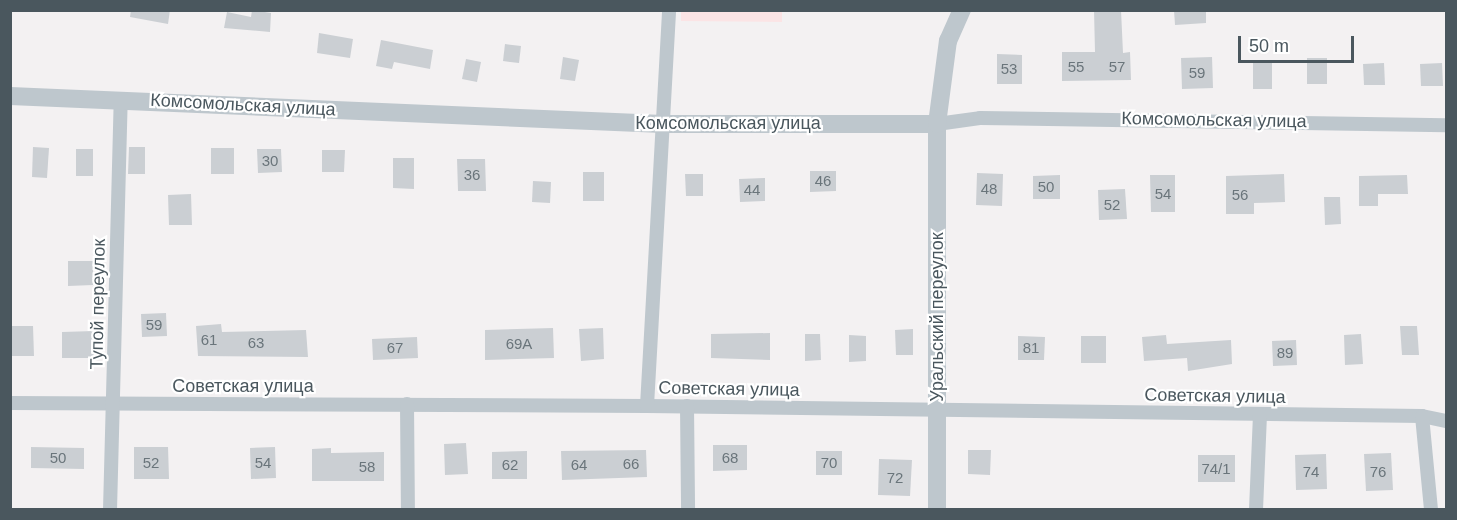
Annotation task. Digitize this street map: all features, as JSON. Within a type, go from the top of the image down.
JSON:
[{"type":"street","points":[[647,406],[669,10]]},
{"type":"street","name":"Уральский переулок","points":[[937,510],[937,124],[948,41],[962,10]]},
{"type":"street","name":"Комсомольская улица","points":[[10,96],[662,124],[937,124],[992,118],[1446,125]]},
{"type":"street","name":"Тупой переулок","points":[[110,510],[121,99]]},
{"type":"street","name":"Советская улица","points":[[10,403],[687,406],[1422,416],[1446,421]]},
{"type":"street","points":[[407,404],[408,510]]},
{"type":"street","points":[[687,406],[688,510]]},
{"type":"street","points":[[1256,510],[1260,415]]},
{"type":"street","points":[[1422,416],[1431,510]]},
{"type":"shaded area","points":[[681,11],[782,11],[782,22],[681,21]]},
{"type":"building","points":[[131,10],[170,10],[168,24],[130,17]]},
{"type":"building","points":[[252,10],[271,13],[270,32],[224,28],[227,12],[251,17]]},
{"type":"building","points":[[1094,10],[1121,10],[1123,53],[1130,52],[1131,80],[1062,81],[1062,52],[1095,52]]},
{"type":"building","points":[[1174,10],[1206,10],[1206,23],[1175,25]]},
{"type":"building","points":[[319,33],[353,39],[350,58],[317,53]]},
{"type":"building","points":[[381,40],[433,50],[430,69],[394,62],[392,69],[376,66]]},
{"type":"building","points":[[505,44],[521,46],[519,63],[503,61]]},
{"type":"building","points":[[997,54],[1022,55],[1022,84],[997,84]]},
{"type":"building","points":[[563,57],[579,60],[575,81],[560,79]]},
{"type":"building","points":[[1212,57],[1213,88],[1182,89],[1181,58]]},
{"type":"building","points":[[1307,58],[1327,58],[1327,84],[1307,84]]},
{"type":"building","points":[[466,59],[481,62],[477,82],[462,79]]},
{"type":"building","points":[[1253,63],[1272,63],[1272,89],[1253,89]]},
{"type":"building","points":[[1384,63],[1385,85],[1364,85],[1363,64]]},
{"type":"building","points":[[1442,63],[1443,86],[1421,86],[1420,64]]},
{"type":"building","points":[[33,147],[49,148],[47,178],[32,177]]},
{"type":"building","points":[[129,147],[145,147],[145,174],[128,174]]},
{"type":"building","points":[[211,148],[234,148],[234,174],[211,174]]},
{"type":"building","points":[[76,149],[93,149],[93,176],[76,176]]},
{"type":"building","points":[[257,149],[281,149],[282,172],[258,173]]},
{"type":"building","points":[[322,150],[345,150],[344,172],[322,172]]},
{"type":"building","points":[[393,158],[414,158],[414,189],[393,188]]},
{"type":"building","points":[[457,159],[485,159],[486,191],[458,191]]},
{"type":"building","points":[[810,171],[836,171],[836,191],[810,192]]},
{"type":"building","points":[[583,172],[604,172],[604,201],[583,201]]},
{"type":"building","points":[[977,173],[1003,174],[1002,206],[976,205]]},
{"type":"building","points":[[685,174],[703,174],[703,196],[686,196]]},
{"type":"building","points":[[1284,174],[1285,202],[1254,203],[1254,214],[1226,214],[1226,176]]},
{"type":"building","points":[[1060,175],[1060,199],[1033,199],[1033,176]]},
{"type":"building","points":[[1150,175],[1175,175],[1175,212],[1151,212]]},
{"type":"building","points":[[1407,175],[1408,194],[1378,194],[1378,206],[1359,206],[1359,176]]},
{"type":"building","points":[[765,178],[765,201],[740,202],[739,179]]},
{"type":"building","points":[[533,181],[551,182],[550,203],[532,202]]},
{"type":"building","points":[[1125,189],[1127,219],[1099,220],[1098,190]]},
{"type":"building","points":[[191,194],[192,225],[169,225],[168,195]]},
{"type":"building","points":[[1324,197],[1340,197],[1341,224],[1325,225]]},
{"type":"building","points":[[68,261],[93,261],[93,285],[68,286]]},
{"type":"building","points":[[166,313],[167,336],[142,337],[141,314]]},
{"type":"building","points":[[221,324],[222,332],[306,330],[308,357],[198,356],[196,326]]},
{"type":"building","points":[[12,326],[33,326],[34,356],[12,356]]},
{"type":"building","points":[[1400,326],[1417,326],[1419,355],[1402,355]]},
{"type":"building","points":[[553,328],[554,358],[485,360],[485,330]]},
{"type":"building","points":[[603,328],[604,359],[581,361],[579,329]]},
{"type":"building","points":[[913,329],[913,355],[896,355],[895,330]]},
{"type":"building","points":[[94,331],[94,358],[62,358],[62,332]]},
{"type":"building","points":[[770,333],[770,360],[711,358],[711,334]]},
{"type":"building","points":[[805,334],[820,334],[821,360],[805,361]]},
{"type":"building","points":[[1361,334],[1363,364],[1345,365],[1344,335]]},
{"type":"building","points":[[849,335],[866,336],[866,361],[849,362]]},
{"type":"building","points":[[1166,335],[1167,344],[1231,340],[1232,364],[1188,371],[1187,358],[1144,361],[1142,337]]},
{"type":"building","points":[[1018,336],[1045,337],[1044,360],[1018,360]]},
{"type":"building","points":[[1081,336],[1106,336],[1106,363],[1081,363]]},
{"type":"building","points":[[417,337],[418,358],[373,360],[372,339]]},
{"type":"building","points":[[1296,340],[1297,365],[1273,366],[1272,341]]},
{"type":"building","points":[[466,443],[468,474],[445,475],[444,444]]},
{"type":"building","points":[[713,445],[747,445],[747,470],[713,471]]},
{"type":"building","points":[[31,447],[84,448],[84,469],[31,468]]},
{"type":"building","points":[[134,447],[168,447],[169,479],[134,479]]},
{"type":"building","points":[[275,447],[276,478],[251,479],[250,448]]},
{"type":"building","points":[[331,448],[331,453],[384,452],[384,481],[312,481],[312,449]]},
{"type":"building","points":[[646,450],[647,477],[562,480],[561,451]]},
{"type":"building","points":[[968,450],[991,450],[990,475],[968,474]]},
{"type":"building","points":[[527,451],[527,479],[492,479],[492,452]]},
{"type":"building","points":[[816,451],[842,451],[842,475],[816,475]]},
{"type":"building","points":[[1391,453],[1393,490],[1366,491],[1364,454]]},
{"type":"building","points":[[1326,454],[1327,489],[1296,490],[1295,455]]},
{"type":"building","points":[[1198,455],[1235,455],[1235,482],[1198,482]]},
{"type":"building","points":[[879,459],[912,460],[910,496],[878,495]]}]
